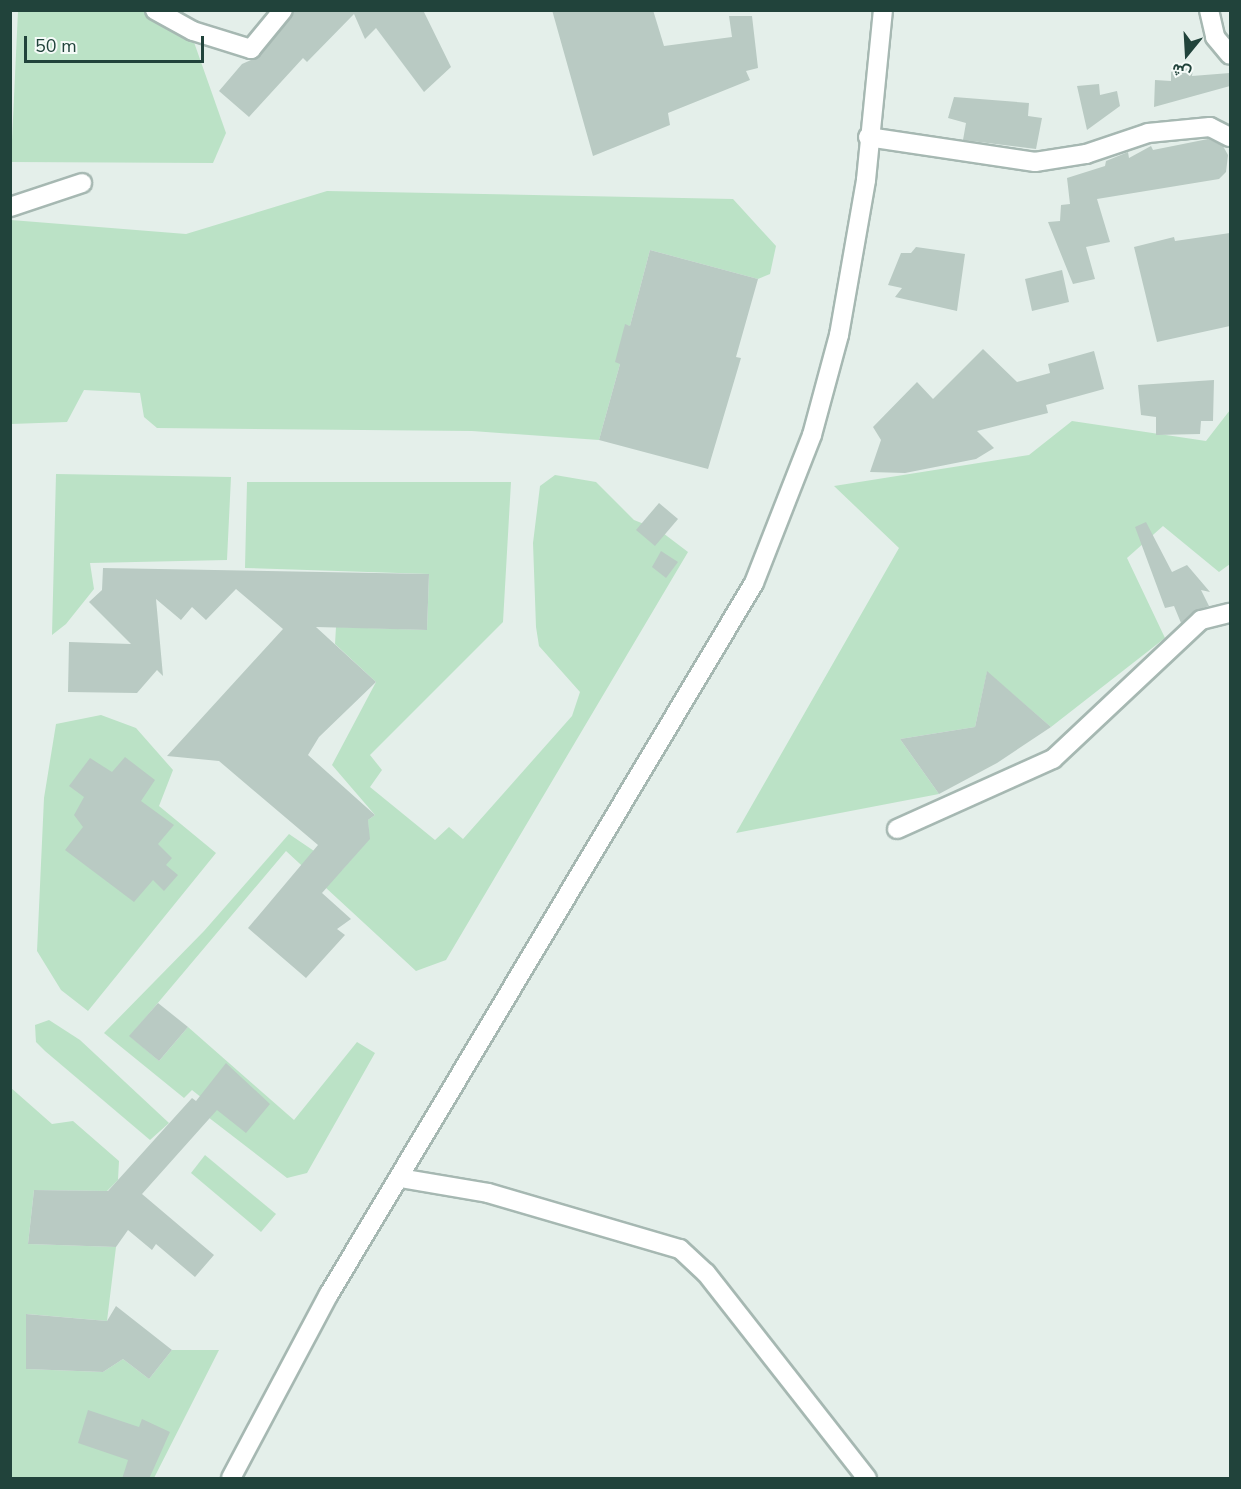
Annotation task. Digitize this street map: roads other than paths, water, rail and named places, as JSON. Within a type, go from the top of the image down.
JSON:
[{"type":"street","points":[[155,10],[193,31],[251,49],[283,10]]},
{"type":"street","points":[[231,1479],[329,1294],[754,583],[795,483],[827,385],[861,209],[883,10]]},
{"type":"street","points":[[1209,10],[1215,37],[1230,55]]},
{"type":"street","points":[[868,137],[1035,162],[1086,154],[1148,133],[1210,126],[1230,137]]},
{"type":"street","points":[[10,207],[82,183]]},
{"type":"street","points":[[897,829],[1053,759],[1201,620],[1230,613]]},
{"type":"street","points":[[399,1178],[488,1193],[680,1249],[706,1273],[867,1479]]}]
